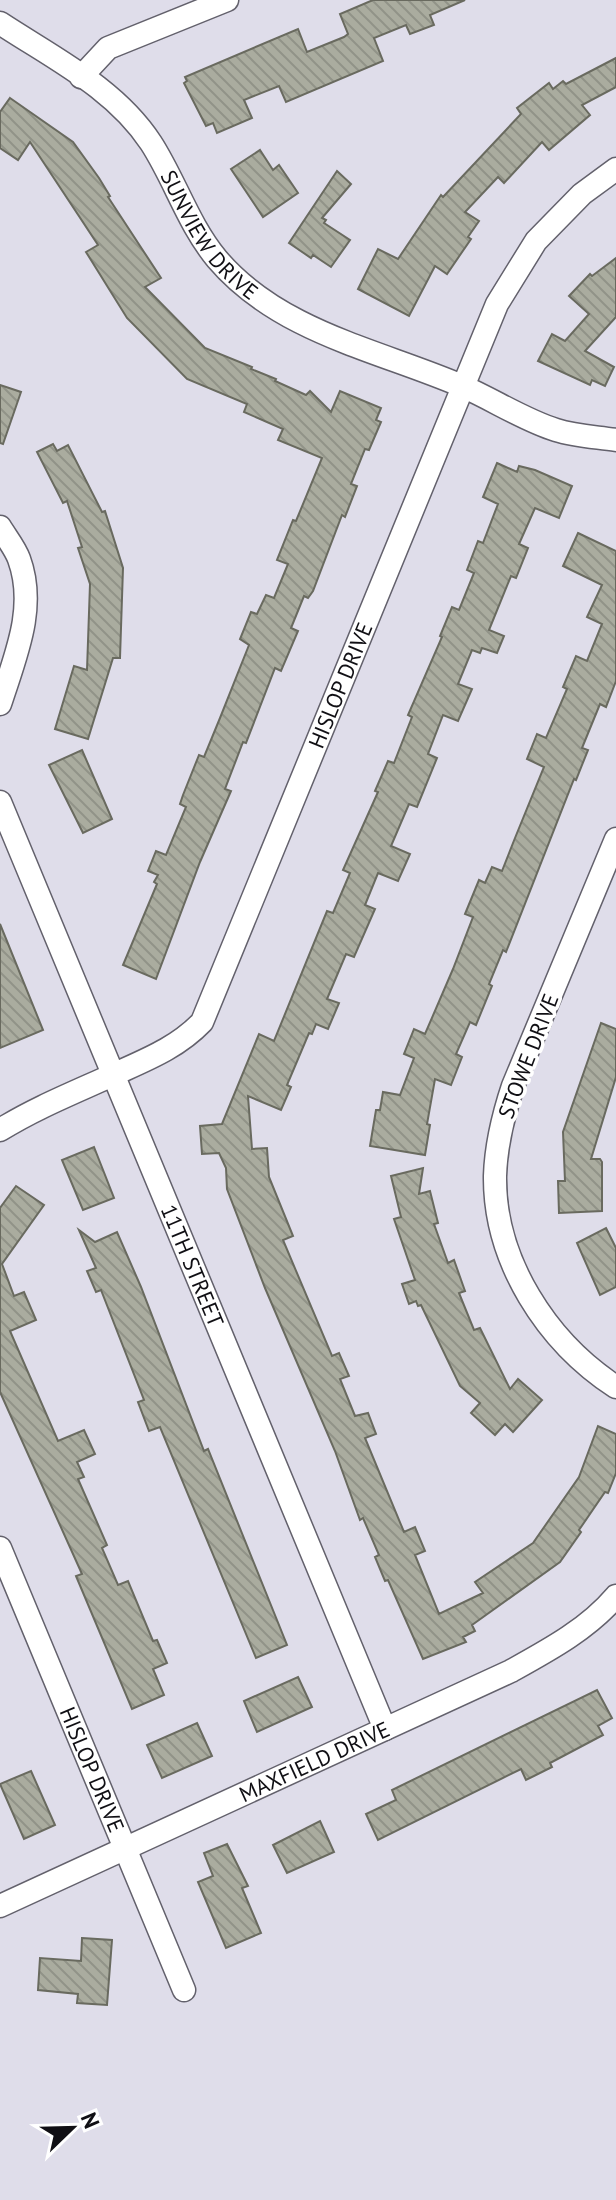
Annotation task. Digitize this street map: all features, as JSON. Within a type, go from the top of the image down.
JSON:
[{"type":"street","points":[[81,77],[108,48],[227,0]]},
{"type":"street","name":"SUNVIEW DRIVE","points":[[0,23],[115,98],[149,139],[190,220],[217,259],[258,298],[301,324],[462,386],[557,430],[616,440]]},
{"type":"street","name":"HISLOP DRIVE","points":[[0,1130],[25,1114],[164,1052],[187,1037],[202,1022],[497,304],[536,241],[582,194],[616,169]]},
{"type":"street","points":[[0,527],[19,558],[27,596],[23,634],[0,704]]},
{"type":"street","name":"11TH STREET","points":[[0,802],[385,1729]]},
{"type":"street","name":"STOWE DRIVE","points":[[616,839],[513,1086],[502,1121],[495,1179],[505,1241],[527,1294],[559,1339],[580,1360],[616,1387]]},
{"type":"street","name":"HISLOP DRIVE","points":[[0,1548],[184,1990]]},
{"type":"street","name":"MAXFIELD DRIVE","points":[[0,1906],[511,1671],[558,1645],[616,1596]]},
{"type":"building","points":[[373,0],[465,0],[430,15],[434,25],[410,34],[406,25],[374,38],[383,61],[286,102],[279,86],[244,100],[252,118],[217,133],[213,123],[206,126],[184,83],[187,81],[185,77],[298,29],[307,52],[344,37],[348,34],[340,14]]},
{"type":"building","points":[[616,58],[616,87],[582,105],[590,115],[549,150],[542,142],[504,183],[498,177],[465,212],[479,221],[468,237],[471,239],[447,274],[435,266],[409,316],[358,289],[378,249],[398,259],[441,195],[443,197],[521,114],[517,108],[549,83],[553,89],[563,81],[566,84]]},
{"type":"building","points":[[10,98],[73,142],[161,278],[145,287],[205,348],[252,367],[306,395],[310,391],[331,412],[340,391],[381,408],[376,420],[381,422],[369,450],[365,449],[351,484],[357,486],[345,517],[342,515],[313,591],[308,598],[304,596],[291,628],[298,631],[281,671],[275,668],[246,743],[243,742],[225,789],[231,791],[200,862],[156,979],[123,965],[157,884],[154,882],[158,875],[148,871],[156,851],[166,855],[186,807],[180,804],[183,795],[199,755],[204,757],[249,645],[240,639],[251,612],[257,614],[266,595],[274,598],[288,564],[277,560],[322,458],[278,440],[283,429],[244,412],[247,404],[187,379],[127,318],[86,252],[98,245],[30,142],[18,160],[0,148],[0,112]]},
{"type":"building","points":[[260,150],[273,170],[279,165],[298,193],[263,217],[231,169]]},
{"type":"building","points":[[337,171],[351,184],[322,218],[326,220],[324,223],[350,240],[331,267],[289,243]]},
{"type":"building","points":[[616,258],[616,317],[585,351],[614,367],[605,386],[592,380],[590,385],[538,361],[552,334],[565,341],[589,314],[569,296],[590,274],[592,276]]},
{"type":"building","points":[[0,385],[21,392],[3,444],[0,443]]},
{"type":"building","points":[[53,444],[57,451],[68,445],[102,512],[105,511],[123,568],[120,658],[113,658],[88,739],[55,729],[74,666],[87,670],[90,584],[67,501],[63,503],[37,452]]},
{"type":"building","points":[[497,463],[517,472],[519,466],[535,470],[572,486],[559,518],[535,508],[519,544],[528,548],[516,578],[511,576],[489,630],[504,636],[497,653],[482,648],[480,653],[472,650],[458,684],[472,689],[458,721],[443,715],[428,754],[437,758],[417,807],[409,804],[391,846],[410,854],[398,881],[378,873],[365,905],[375,909],[354,957],[346,954],[327,999],[339,1003],[328,1029],[316,1024],[312,1034],[309,1033],[287,1085],[291,1087],[281,1110],[248,1096],[252,1149],[267,1148],[269,1177],[293,1236],[283,1240],[332,1356],[339,1353],[349,1376],[340,1379],[355,1416],[368,1413],[376,1434],[365,1438],[404,1532],[415,1527],[425,1551],[415,1555],[439,1614],[483,1593],[475,1582],[533,1543],[579,1477],[598,1426],[616,1434],[616,1473],[608,1493],[605,1492],[560,1562],[472,1625],[475,1631],[463,1637],[466,1642],[423,1659],[388,1580],[385,1581],[375,1557],[379,1555],[363,1518],[360,1520],[335,1451],[265,1288],[227,1189],[226,1168],[219,1153],[202,1154],[200,1126],[222,1124],[259,1034],[274,1041],[327,911],[333,913],[350,873],[343,870],[378,792],[375,791],[388,761],[394,763],[412,717],[408,715],[452,607],[459,610],[474,573],[467,570],[478,541],[483,543],[498,504],[483,497]]},
{"type":"building","points":[[578,533],[616,551],[616,681],[606,707],[600,704],[582,748],[588,750],[506,952],[503,950],[489,984],[492,986],[476,1025],[470,1022],[456,1054],[462,1057],[451,1085],[435,1079],[425,1155],[370,1146],[376,1110],[380,1110],[383,1092],[400,1095],[414,1058],[404,1054],[414,1029],[425,1034],[453,969],[473,917],[465,914],[479,880],[485,883],[492,867],[502,871],[544,767],[527,759],[537,734],[546,738],[567,689],[563,687],[576,656],[587,661],[602,624],[587,617],[602,585],[563,566]]},
{"type":"building","points":[[82,750],[112,819],[83,833],[49,765]]},
{"type":"building","points":[[0,924],[43,1030],[0,1048]]},
{"type":"building","points":[[601,1023],[616,1029],[616,1077],[591,1159],[602,1162],[602,1211],[559,1213],[558,1181],[565,1181],[563,1132]]},
{"type":"building","points":[[94,1147],[114,1198],[83,1210],[62,1160]]},
{"type":"building","points":[[423,1168],[419,1194],[430,1191],[438,1223],[434,1224],[448,1263],[454,1260],[465,1291],[459,1293],[474,1330],[480,1328],[510,1389],[518,1379],[542,1400],[513,1432],[505,1424],[495,1435],[471,1413],[480,1403],[460,1386],[421,1305],[418,1306],[416,1301],[409,1304],[402,1284],[415,1280],[394,1219],[401,1217],[391,1176]]},
{"type":"building","points":[[16,1186],[44,1205],[2,1264],[14,1296],[24,1292],[36,1320],[10,1331],[58,1441],[84,1430],[95,1454],[77,1462],[84,1477],[78,1479],[107,1545],[102,1548],[118,1585],[128,1581],[153,1641],[157,1640],[167,1663],[153,1669],[164,1695],[132,1709],[76,1576],[82,1574],[0,1392],[0,1208]]},
{"type":"building","points":[[606,1228],[616,1248],[616,1287],[600,1295],[577,1243]]},
{"type":"building","points":[[79,1230],[95,1242],[117,1232],[204,1451],[208,1449],[287,1645],[256,1658],[160,1427],[149,1431],[138,1402],[144,1400],[101,1290],[96,1292],[87,1271],[96,1268]]},
{"type":"building","points":[[298,1677],[312,1707],[257,1732],[244,1701]]},
{"type":"building","points":[[597,1690],[612,1718],[598,1726],[603,1735],[550,1763],[552,1767],[526,1780],[521,1769],[378,1840],[366,1814],[396,1800],[392,1790]]},
{"type":"building","points":[[197,1723],[212,1756],[162,1778],[147,1745]]},
{"type":"building","points":[[31,1771],[55,1825],[24,1839],[0,1784]]},
{"type":"building","points":[[320,1821],[334,1852],[287,1873],[273,1845]]},
{"type":"building","points":[[227,1844],[248,1886],[242,1888],[261,1933],[226,1948],[198,1882],[213,1876],[204,1853]]},
{"type":"building","points":[[82,1938],[112,1940],[107,2005],[77,2003],[78,1994],[38,1990],[40,1958],[81,1961]]}]
